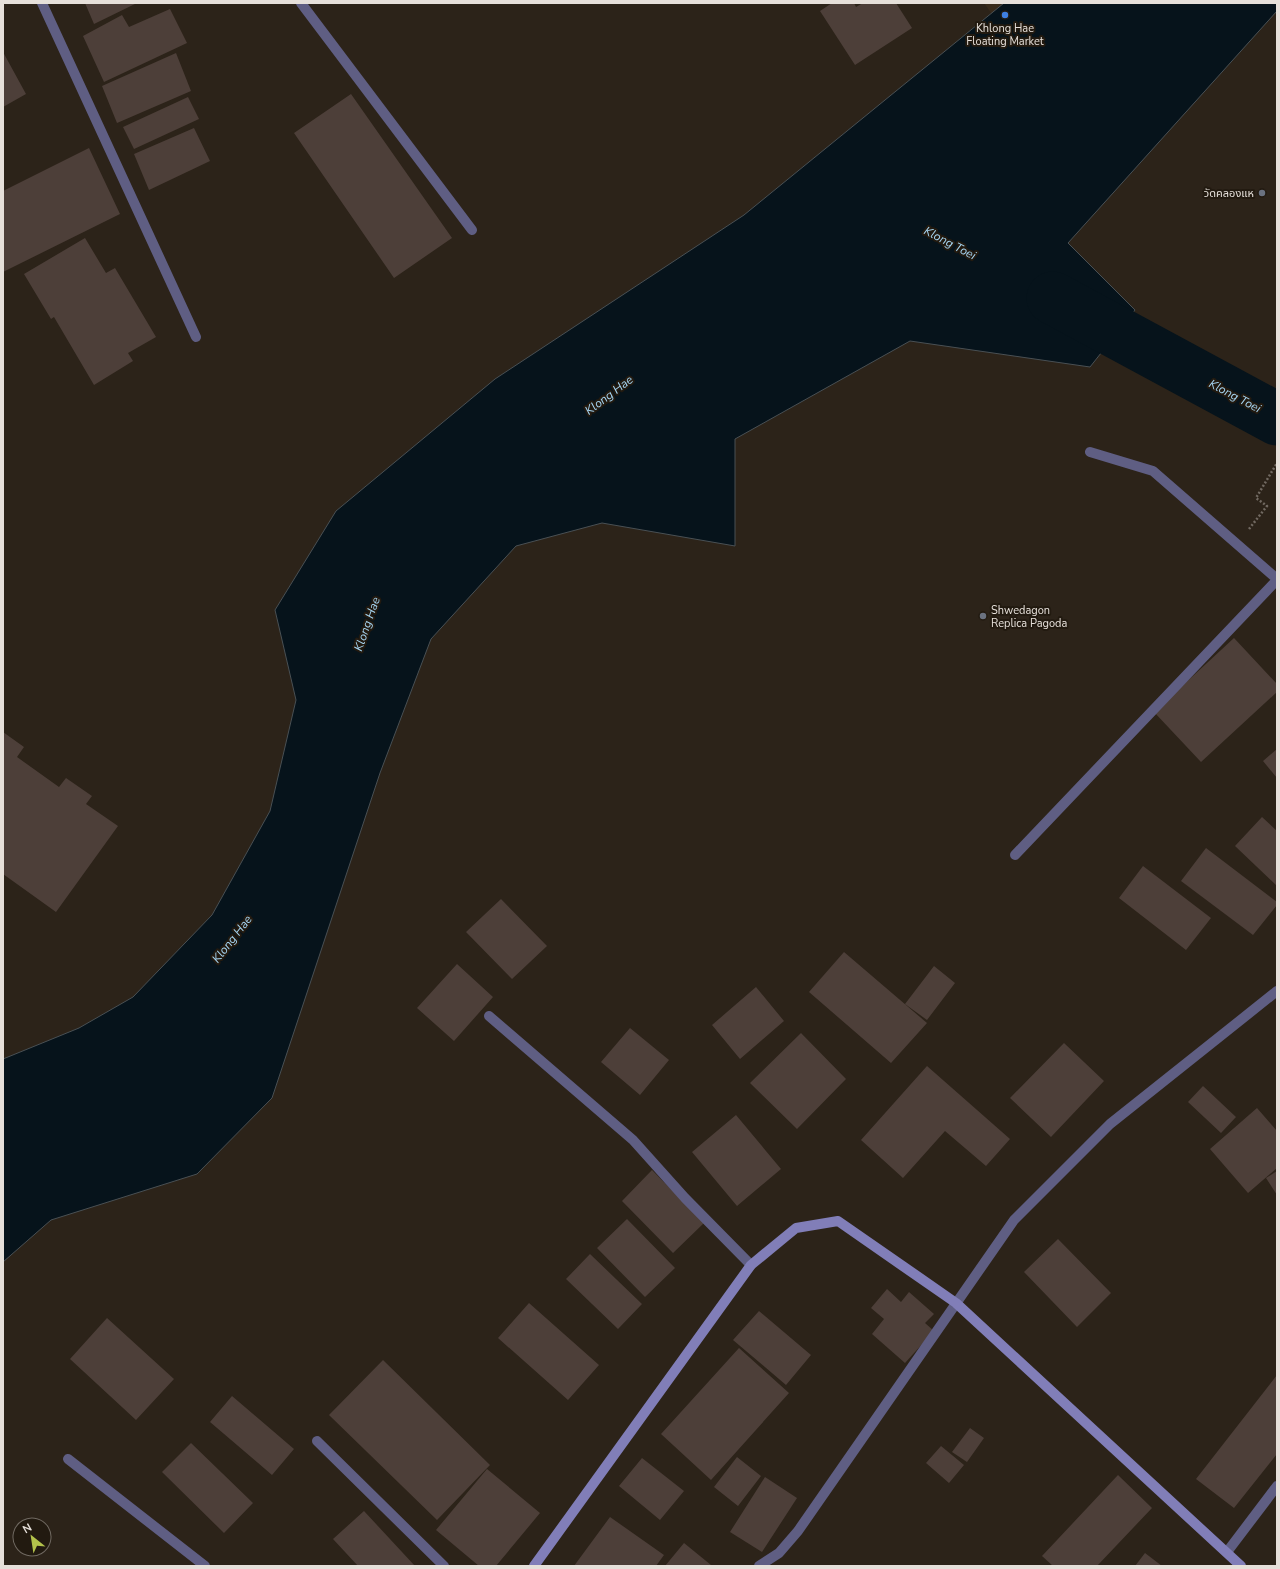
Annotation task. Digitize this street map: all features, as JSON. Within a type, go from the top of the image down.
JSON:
[{"type":"street","points":[[42,3],[196,337]]},
{"type":"street","points":[[301,3],[472,230]]},
{"type":"street","points":[[1015,855],[1277,580],[1153,471],[1090,452]]},
{"type":"street","points":[[759,1566],[779,1553],[798,1531],[1014,1220],[1110,1124],[1277,991]]},
{"type":"street","points":[[489,1016],[633,1140],[685,1198],[751,1265]]},
{"type":"street","points":[[534,1566],[751,1265],[796,1228],[838,1221],[956,1303],[1241,1566]]},
{"type":"street","points":[[317,1441],[444,1566]]},
{"type":"street","points":[[68,1459],[205,1566]]},
{"type":"street","points":[[1227,1552],[1277,1486]]},
{"type":"path","points":[[1237,544],[1266,506],[1256,498],[1277,463]]},
{"type":"shaded area","name":"Khlong Hae Floating Market","points":[[984,3],[1034,3],[1001,27]]},
{"type":"water","name":"Klong Hae","points":[[1004,3],[1277,3],[1277,11],[1068,243],[1135,310],[1090,367],[910,341],[735,439],[735,546],[602,523],[516,546],[431,639],[380,773],[272,1098],[197,1174],[51,1220],[3,1262],[3,1059],[79,1028],[133,997],[212,915],[270,811],[296,700],[275,610],[336,511],[495,379],[744,215]]},
{"type":"building","points":[[85,3],[137,3],[94,24]]},
{"type":"building","points":[[832,3],[854,3],[856,7],[863,3],[896,3],[912,28],[855,65],[820,11]]},
{"type":"building","points":[[170,9],[187,43],[104,82],[83,36],[122,15],[129,27]]},
{"type":"building","points":[[3,52],[26,94],[3,107]]},
{"type":"building","points":[[176,53],[191,91],[117,123],[102,86]]},
{"type":"building","points":[[351,94],[452,238],[394,278],[294,133]]},
{"type":"building","points":[[188,97],[199,119],[134,149],[123,127]]},
{"type":"building","points":[[194,128],[210,161],[149,190],[134,154]]},
{"type":"building","points":[[89,148],[120,214],[3,272],[3,191]]},
{"type":"building","points":[[85,238],[106,273],[115,268],[156,337],[128,353],[133,361],[94,385],[54,317],[51,319],[24,274]]},
{"type":"building","points":[[1234,638],[1277,684],[1277,692],[1201,762],[1154,712]]},
{"type":"building","points":[[3,732],[24,747],[17,757],[59,787],[66,778],[92,796],[86,804],[118,826],[56,912],[3,874]]},
{"type":"building","points":[[1277,749],[1277,778],[1263,761]]},
{"type":"building","points":[[1262,817],[1277,831],[1277,886],[1235,846]]},
{"type":"building","points":[[1206,848],[1277,902],[1277,905],[1253,935],[1181,881]]},
{"type":"building","points":[[1143,866],[1211,918],[1186,950],[1119,898]]},
{"type":"building","points":[[501,899],[547,946],[512,979],[466,932]]},
{"type":"building","points":[[844,952],[927,1023],[891,1063],[809,992]]},
{"type":"building","points":[[457,964],[493,997],[454,1041],[417,1008]]},
{"type":"building","points":[[934,966],[955,983],[927,1020],[905,1004]]},
{"type":"building","points":[[756,987],[784,1021],[740,1059],[712,1025]]},
{"type":"building","points":[[630,1028],[669,1060],[640,1095],[601,1062]]},
{"type":"building","points":[[801,1033],[846,1079],[797,1129],[750,1083]]},
{"type":"building","points":[[1064,1043],[1104,1081],[1051,1137],[1010,1098]]},
{"type":"building","points":[[927,1066],[1010,1139],[986,1166],[945,1131],[903,1178],[861,1140]]},
{"type":"building","points":[[1203,1086],[1236,1117],[1221,1133],[1188,1102]]},
{"type":"building","points":[[1257,1108],[1277,1131],[1277,1168],[1248,1193],[1210,1149]]},
{"type":"building","points":[[736,1115],[781,1169],[737,1206],[692,1152]]},
{"type":"building","points":[[652,1170],[704,1223],[673,1253],[622,1201]]},
{"type":"building","points":[[1277,1171],[1277,1195],[1266,1178]]},
{"type":"building","points":[[627,1219],[675,1268],[645,1297],[597,1248]]},
{"type":"building","points":[[1058,1239],[1111,1293],[1077,1327],[1024,1272]]},
{"type":"building","points":[[590,1254],[642,1304],[618,1329],[566,1279]]},
{"type":"building","points":[[887,1289],[901,1302],[909,1292],[934,1314],[925,1323],[934,1331],[905,1363],[872,1334],[884,1319],[871,1308]]},
{"type":"building","points":[[529,1303],[599,1365],[568,1400],[498,1338]]},
{"type":"building","points":[[759,1311],[811,1355],[786,1385],[733,1340]]},
{"type":"building","points":[[107,1318],[174,1379],[136,1420],[70,1359]]},
{"type":"building","points":[[739,1348],[789,1393],[711,1480],[661,1434]]},
{"type":"building","points":[[383,1360],[490,1465],[437,1520],[329,1415]]},
{"type":"building","points":[[1277,1375],[1277,1454],[1234,1508],[1196,1479]]},
{"type":"building","points":[[232,1396],[294,1449],[272,1475],[210,1422]]},
{"type":"building","points":[[970,1428],[984,1438],[967,1462],[952,1452]]},
{"type":"building","points":[[191,1443],[253,1503],[224,1533],[162,1472]]},
{"type":"building","points":[[941,1446],[964,1465],[949,1483],[926,1463]]},
{"type":"building","points":[[737,1457],[761,1476],[738,1506],[714,1487]]},
{"type":"building","points":[[642,1458],[684,1491],[660,1520],[619,1486]]},
{"type":"building","points":[[487,1469],[540,1513],[496,1566],[479,1566],[436,1530]]},
{"type":"building","points":[[1118,1475],[1152,1508],[1097,1566],[1053,1566],[1042,1556]]},
{"type":"building","points":[[765,1477],[797,1498],[762,1552],[730,1532]]},
{"type":"building","points":[[364,1511],[415,1566],[358,1566],[333,1539]]},
{"type":"building","points":[[610,1517],[664,1555],[656,1566],[574,1566]]},
{"type":"building","points":[[684,1543],[711,1565],[665,1566]]},
{"type":"building","points":[[1145,1553],[1162,1566],[1135,1566]]},
{"type":"waterway","name":"Klong Toei","points":[[1053,298],[1277,419]]},
{"type":"place","name":"Khlong Hae Floating Market","points":[[1005,15]]},
{"type":"place","name":"วัดคลองแห","points":[[1262,193]]},
{"type":"place","name":"Shwedagon Replica Pagoda","points":[[983,616]]}]
